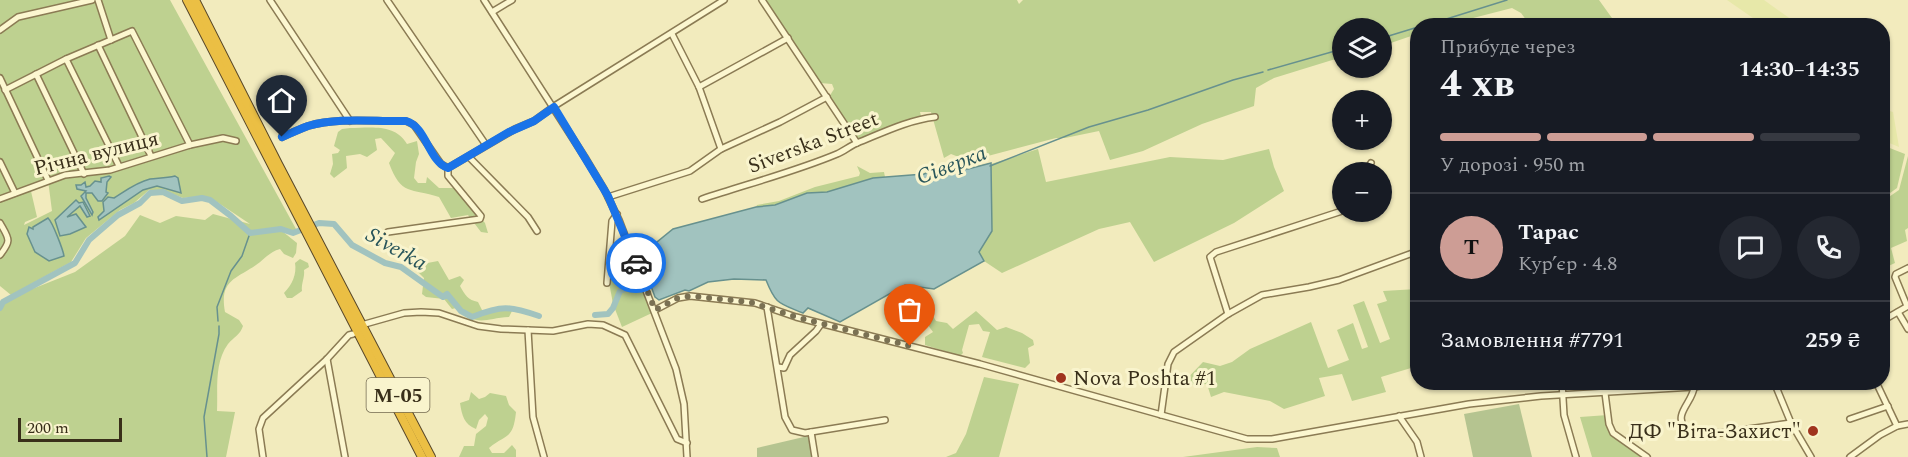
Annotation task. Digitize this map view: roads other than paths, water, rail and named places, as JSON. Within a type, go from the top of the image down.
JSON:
[{"type":"highway","name":"М-05","points":[[187,0],[360,323],[360,334],[422,457]]},
{"type":"highway","name":"М-05","points":[[195,0],[300,214]]},
{"type":"highway","name":"М-05","points":[[360,334],[431,457]]},
{"type":"street","points":[[0,30],[18,17],[92,0]]},
{"type":"street","points":[[98,0],[111,40]]},
{"type":"street","points":[[270,0],[350,121]]},
{"type":"street","points":[[387,0],[486,145]]},
{"type":"street","points":[[484,0],[554,107],[608,196],[616,214],[655,310],[680,380],[684,404],[687,457]]},
{"type":"street","points":[[492,12],[512,0]]},
{"type":"street","points":[[448,168],[518,127],[534,121],[672,34],[715,2],[724,0]]},
{"type":"street","points":[[762,0],[857,143]]},
{"type":"street","points":[[5,90],[66,58],[132,31],[190,145]]},
{"type":"street","points":[[672,34],[699,87],[721,149]]},
{"type":"street","points":[[699,87],[788,38]]},
{"type":"street","points":[[98,45],[151,156]]},
{"type":"street","points":[[66,58],[119,166]]},
{"type":"street","points":[[36,74],[84,174]]},
{"type":"street","points":[[0,78],[48,180]]},
{"type":"street","points":[[608,196],[690,171],[721,149],[827,97]]},
{"type":"street","name":"Siverska Street","points":[[702,199],[800,168],[840,153],[857,143],[889,130],[935,117]]},
{"type":"street","points":[[282,137],[310,126],[350,121],[411,122],[441,164],[448,168]]},
{"type":"street","name":"Річна вулиця","points":[[0,199],[65,175],[110,170],[151,156],[223,138],[236,141]]},
{"type":"street","points":[[469,157],[528,217],[537,231]]},
{"type":"street","points":[[0,162],[15,193]]},
{"type":"street","points":[[388,232],[480,219],[481,216],[448,176],[448,168]]},
{"type":"street","points":[[607,283],[612,221],[616,214]]},
{"type":"street","points":[[1228,314],[1210,257],[1216,252],[1332,214]]},
{"type":"street","points":[[0,223],[9,239],[8,245],[0,255]]},
{"type":"street","points":[[1161,415],[1168,364],[1174,352],[1228,314],[1262,295],[1339,280],[1410,253]]},
{"type":"street","points":[[1890,316],[1907,306],[1895,277],[1896,274],[1908,268]]},
{"type":"street","points":[[655,310],[678,298],[697,295],[750,302],[821,324],[1000,370],[1247,439],[1272,439],[1469,404],[1563,394],[1647,390]]},
{"type":"street","points":[[767,307],[788,424],[798,433],[885,420]]},
{"type":"street","points":[[360,323],[404,313],[421,312],[439,314],[495,329],[557,331],[596,323],[625,335],[677,440],[687,443]]},
{"type":"street","points":[[1898,312],[1908,329]]},
{"type":"street","points":[[778,368],[784,368],[790,355],[821,324]]},
{"type":"street","points":[[528,330],[533,417],[544,457]]},
{"type":"street","points":[[263,457],[259,429],[263,418],[349,335],[360,334]]},
{"type":"street","points":[[327,358],[345,457]]},
{"type":"street","points":[[1563,390],[1564,415],[1576,457]]},
{"type":"street","points":[[1694,390],[1693,395],[1681,413],[1682,424],[1685,428],[1720,433],[1791,423]]},
{"type":"street","points":[[1777,390],[1791,423],[1811,457]]},
{"type":"street","points":[[1880,390],[1897,426]]},
{"type":"street","points":[[1605,393],[1613,433],[1647,457]]},
{"type":"street","points":[[1850,419],[1888,406]]},
{"type":"street","points":[[1399,416],[1417,441],[1421,457]]},
{"type":"street","points":[[1850,457],[1880,435],[1897,426],[1907,426]]},
{"type":"street","points":[[812,432],[815,457]]},
{"type":"water","points":[[991,163],[992,231],[979,252],[984,261],[934,289],[905,285],[840,322],[808,308],[803,313],[783,305],[776,299],[766,280],[734,279],[708,282],[689,291],[685,290],[659,300],[655,297],[644,267],[646,251],[673,229],[756,207],[775,205],[807,193],[827,192],[873,178],[924,174],[939,168],[968,169]]},
{"type":"water","points":[[175,176],[178,178],[181,193],[157,186],[143,190],[99,220],[98,217],[104,211],[103,202],[108,197],[114,198],[145,180]]},
{"type":"water","points":[[111,177],[107,182],[106,192],[108,193],[102,201],[98,201],[92,193],[86,193],[92,215],[81,196],[86,191],[77,189],[76,185],[85,182],[86,187],[90,186],[95,181],[101,182],[101,178]]},
{"type":"water","points":[[76,200],[79,203],[83,202],[90,216],[87,217],[80,206],[67,217],[76,214],[86,227],[60,236],[55,220]]},
{"type":"water","points":[[48,218],[64,256],[49,261],[35,252],[27,234],[29,227],[33,229]]},
{"type":"waterway","name":"Сіверка","points":[[1450,18],[1507,0]]},
{"type":"waterway","name":"Сіверка","points":[[1392,35],[1410,29]]},
{"type":"waterway","name":"Сіверка","points":[[1268,70],[1332,52]]},
{"type":"waterway","name":"Сіверка","points":[[990,166],[1089,127],[1263,72]]},
{"type":"waterway","name":"Siverka","points":[[0,308],[3,302],[75,263],[89,240],[118,215],[140,203],[150,193],[163,192],[182,201],[202,198],[210,200],[250,233],[281,229],[293,233],[319,223],[334,224],[352,245],[385,263],[401,267],[443,297],[447,294],[461,311],[472,317],[491,310],[506,308],[539,316]]},
{"type":"waterway","points":[[218,321],[217,307],[231,271],[242,256],[250,233]]},
{"type":"waterway","name":"Siverka","points":[[595,315],[608,314],[620,291],[635,286],[638,282]]},
{"type":"waterway","points":[[207,457],[204,417],[219,326]]},
{"type":"place","name":"Nova Poshta #1","points":[[1061,378]]},
{"type":"place","name":"ДФ \"Віта-Захист\"","points":[[1813,431]]}]
